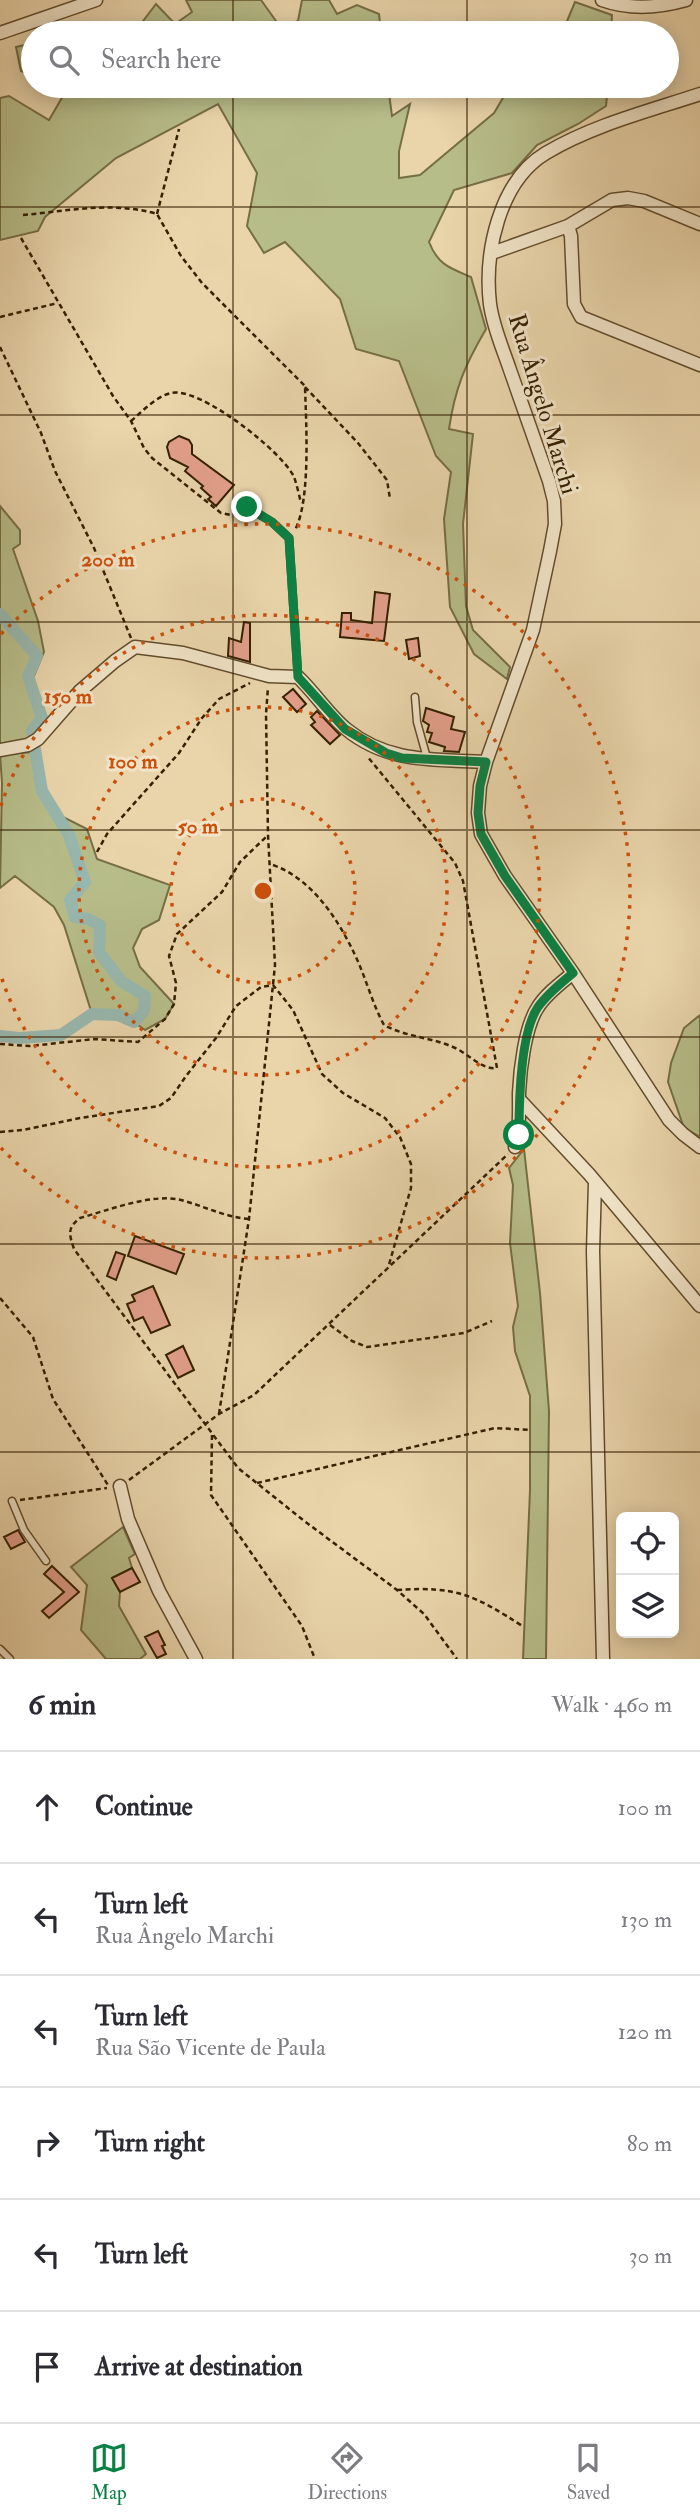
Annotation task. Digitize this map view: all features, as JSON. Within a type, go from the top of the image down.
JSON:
[{"type":"street","points":[[35,21],[96,0]]},
{"type":"street","points":[[602,0],[630,7],[648,7],[685,0]]},
{"type":"street","points":[[0,33],[21,26]]},
{"type":"street","name":"Rua Ângelo Marchi","points":[[700,94],[579,135],[544,154],[526,169],[511,190],[501,212],[489,267],[490,306],[549,481],[554,501],[555,524],[533,630],[486,762],[480,786],[478,813],[481,834],[505,876],[573,973],[668,1120],[700,1147]]},
{"type":"street","points":[[492,253],[568,226],[612,200],[628,198],[644,201],[700,224]]},
{"type":"street","points":[[568,226],[571,236],[574,304],[581,317],[700,365]]},
{"type":"street","points":[[0,750],[35,741],[80,691],[135,647],[183,653],[269,676],[298,677],[345,729],[386,753],[402,758],[486,762]]},
{"type":"street","points":[[515,1147],[519,1135],[520,1075],[536,1009],[573,973]]},
{"type":"street","points":[[519,1099],[595,1182],[700,1306]]},
{"type":"street","points":[[595,1182],[593,1251],[603,1659]]},
{"type":"street","points":[[120,1486],[128,1519],[159,1591],[196,1659]]},
{"type":"lane","points":[[247,507],[272,522],[289,538],[298,677]]},
{"type":"lane","points":[[415,697],[417,722],[427,758]]},
{"type":"lane","points":[[12,1501],[24,1530],[46,1561]]},
{"type":"lane","points":[[0,1648],[10,1659]]},
{"type":"path","points":[[157,214],[179,129]]},
{"type":"path","points":[[23,215],[105,207],[140,209],[157,214],[181,256],[202,283],[358,443],[387,480],[390,499]]},
{"type":"path","points":[[21,239],[152,458],[221,513],[230,515],[247,507]]},
{"type":"path","points":[[0,317],[58,303]]},
{"type":"path","points":[[0,348],[41,433],[55,471],[94,548],[135,647]]},
{"type":"path","points":[[289,538],[297,528],[302,507],[306,459],[305,386]]},
{"type":"path","points":[[131,421],[154,401],[173,392],[195,396],[249,429],[277,456],[294,476],[302,507]]},
{"type":"path","points":[[97,852],[107,834],[179,753],[202,718],[219,699],[242,686],[269,676],[266,714],[268,835],[275,937],[273,985],[249,1219],[219,1414]]},
{"type":"path","points":[[271,864],[285,869],[301,880],[324,905],[355,954],[384,1025],[397,1032],[456,1048],[489,1069],[497,1068],[463,881],[455,863],[362,750]]},
{"type":"path","points":[[0,1044],[30,1046],[95,1039],[138,1042],[165,1019],[174,1004],[176,982],[169,956],[177,934],[222,892],[240,862],[268,835]]},
{"type":"path","points":[[0,1132],[159,1106],[171,1098],[216,1038],[236,1006],[261,987],[273,985]]},
{"type":"path","points":[[273,985],[293,1010],[322,1074],[343,1093],[385,1118],[400,1137],[411,1164],[411,1188],[388,1268]]},
{"type":"path","points":[[120,1486],[219,1414],[254,1395],[515,1147]]},
{"type":"path","points":[[249,1219],[232,1218],[179,1200],[159,1198],[80,1218],[71,1225],[68,1233],[74,1249],[238,1468],[397,1590],[424,1614],[457,1659]]},
{"type":"path","points":[[0,1298],[33,1337],[54,1399],[109,1488],[12,1501]]},
{"type":"path","points":[[330,1324],[352,1341],[367,1347],[464,1333],[492,1321]]},
{"type":"path","points":[[256,1483],[495,1428],[530,1430]]},
{"type":"path","points":[[212,1435],[211,1496],[302,1626],[315,1659]]},
{"type":"path","points":[[397,1590],[432,1588],[464,1593],[489,1604],[524,1627]]},
{"type":"green space","points":[[186,0],[261,0],[276,21],[179,21],[192,12]]},
{"type":"green space","points":[[302,0],[329,0],[337,14],[357,5],[379,14],[380,21],[298,21]]},
{"type":"green space","points":[[575,2],[612,15],[612,21],[567,21]]},
{"type":"green space","points":[[156,4],[172,21],[143,21]]},
{"type":"green space","points":[[21,46],[21,71],[16,47]]},
{"type":"green space","points":[[9,96],[49,120],[62,98],[390,98],[392,116],[410,104],[399,151],[399,178],[420,175],[494,113],[503,98],[607,98],[606,106],[537,145],[512,173],[454,190],[429,242],[441,261],[471,277],[486,329],[462,377],[449,429],[473,434],[463,524],[466,606],[473,630],[510,667],[507,679],[474,654],[450,607],[444,519],[451,472],[436,456],[399,361],[356,349],[340,299],[285,242],[264,253],[247,226],[257,173],[218,104],[116,158],[45,217],[38,231],[0,240],[0,98]]},
{"type":"green space","points":[[0,506],[20,530],[20,544],[13,549],[38,621],[44,652],[33,678],[49,724],[33,738],[0,746]]},
{"type":"green space","points":[[35,752],[42,791],[57,814],[87,829],[97,859],[170,885],[159,920],[142,929],[133,948],[140,967],[174,1004],[165,1019],[145,1030],[120,1018],[92,1014],[64,925],[54,907],[15,876],[0,888],[0,754]]},
{"type":"green space","points":[[700,1015],[700,1137],[684,1128],[668,1082],[671,1063],[684,1028]]},
{"type":"green space","points":[[524,1149],[540,1293],[549,1411],[546,1659],[523,1659],[530,1490],[530,1396],[515,1351],[513,1327],[518,1306],[510,1243],[513,1185],[509,1168]]},
{"type":"green space","points":[[123,1527],[135,1554],[129,1558],[132,1568],[112,1578],[120,1592],[119,1606],[146,1654],[140,1659],[106,1659],[81,1630],[87,1585],[71,1567]]},
{"type":"building","points":[[179,436],[189,440],[192,454],[234,485],[216,506],[208,499],[211,497],[201,488],[203,486],[185,471],[188,467],[170,458],[167,447],[169,442]]},
{"type":"building","points":[[375,592],[390,594],[384,641],[340,637],[342,613],[351,613],[351,620],[372,623]]},
{"type":"building","points":[[244,622],[250,623],[250,662],[228,656],[229,638],[241,642]]},
{"type":"building","points":[[418,638],[420,656],[409,659],[406,640]]},
{"type":"building","points":[[293,689],[306,704],[297,712],[283,697]]},
{"type":"building","points":[[426,708],[454,717],[451,729],[465,732],[459,752],[444,751],[445,747],[429,742],[432,733],[427,732],[429,725],[423,721]]},
{"type":"building","points":[[317,711],[340,735],[330,744],[311,725],[315,722],[311,717]]},
{"type":"building","points":[[135,1236],[184,1254],[176,1274],[128,1256]]},
{"type":"building","points":[[116,1252],[125,1255],[116,1280],[107,1276]]},
{"type":"building","points":[[153,1286],[170,1325],[151,1333],[143,1317],[134,1321],[127,1304],[135,1301],[132,1295]]},
{"type":"building","points":[[183,1346],[194,1370],[178,1378],[166,1355]]},
{"type":"building","points":[[18,1530],[25,1542],[11,1549],[4,1537]]},
{"type":"building","points":[[52,1566],[79,1592],[49,1618],[42,1611],[64,1592],[44,1574]]},
{"type":"building","points":[[132,1568],[140,1582],[120,1592],[112,1578]]},
{"type":"building","points":[[158,1631],[166,1654],[157,1658],[145,1637]]},
{"type":"waterway","points":[[0,614],[37,656],[28,676],[42,718],[32,731],[42,791],[69,835],[85,882],[70,900],[75,917],[100,925],[99,952],[121,981],[145,996],[144,1011],[134,1022],[118,1015],[92,1014],[61,1035],[20,1038],[0,1036]]},
{"type":"route","points":[[247,507],[272,522],[289,538],[298,677],[345,729],[386,753],[402,758],[486,762],[480,786],[478,813],[481,834],[505,876],[573,973],[536,1009],[531,1024],[520,1075],[519,1135]]}]
